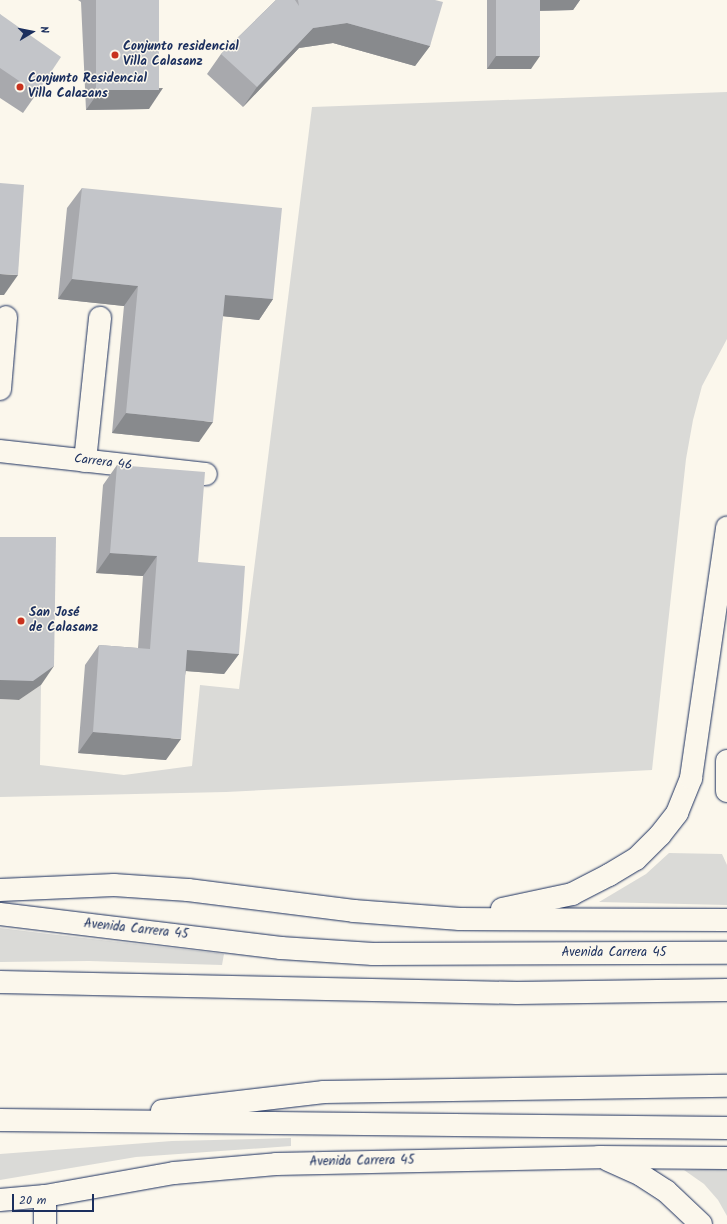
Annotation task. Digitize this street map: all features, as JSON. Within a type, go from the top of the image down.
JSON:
[{"type":"main road","points":[[0,390],[6,317]]},
{"type":"main road","points":[[85,460],[100,318]]},
{"type":"main road","name":"Carrera 46","points":[[0,451],[206,474]]},
{"type":"main road","points":[[460,919],[572,894],[636,859],[677,814],[691,778],[727,528]]},
{"type":"main road","points":[[727,762],[727,791]]},
{"type":"main road","points":[[0,890],[73,885],[143,886],[354,911],[460,919],[727,920]]},
{"type":"main road","name":"Avenida Carrera 45","points":[[0,914],[281,948],[372,954],[727,953]]},
{"type":"main road","points":[[0,982],[517,993],[727,990]]},
{"type":"main road","points":[[79,1120],[324,1092],[727,1086]]},
{"type":"main road","points":[[0,1120],[79,1120],[322,1126],[727,1128]]},
{"type":"main road","points":[[600,1157],[641,1175],[671,1195],[701,1224]]},
{"type":"main road","name":"Avenida Carrera 45","points":[[0,1200],[45,1196],[166,1174],[228,1167],[600,1157],[727,1158]]},
{"type":"main road","points":[[45,1196],[45,1224]]},
{"type":"shaded area","points":[[727,92],[727,339],[702,386],[693,420],[686,459],[652,770],[226,792],[0,797],[0,699],[19,700],[41,685],[40,765],[124,775],[192,766],[200,685],[239,689],[312,107]]},
{"type":"shaded area","points":[[669,853],[722,854],[727,865],[727,905],[599,902],[646,874]]},
{"type":"shaded area","points":[[0,928],[224,954],[222,965],[89,961],[0,962]]},
{"type":"shaded area","points":[[291,1138],[291,1146],[136,1157],[0,1180],[0,1154],[172,1141]]},
{"type":"shaded area","points":[[727,1168],[727,1216],[718,1200],[704,1184],[684,1170]]},
{"type":"building","name":"Conjunto residencial Villa Calasanz","points":[[96,0],[159,0],[159,90],[96,90]]},
{"type":"building","points":[[276,0],[295,0],[299,6],[298,0],[435,0],[443,2],[430,46],[347,23],[313,28],[257,87],[221,54]]},
{"type":"building","points":[[496,0],[540,0],[540,56],[496,56]]},
{"type":"building","points":[[0,14],[61,57],[37,93],[0,68]]},
{"type":"building","points":[[0,183],[24,185],[18,275],[0,274]]},
{"type":"building","points":[[82,188],[282,208],[273,299],[225,295],[213,422],[126,413],[138,286],[72,279]]},
{"type":"building","points":[[117,465],[205,472],[198,562],[245,566],[239,654],[187,650],[181,739],[93,732],[99,645],[150,649],[157,556],[110,553]]},
{"type":"building","name":"San José de Calasanz","points":[[0,537],[56,537],[54,666],[33,681],[0,680]]},
{"type":"place","name":"Conjunto residencial Villa Calasanz","points":[[115,55]]},
{"type":"place","name":"Conjunto Residencial Villa Calazans","points":[[20,87]]},
{"type":"place","name":"San José de Calasanz","points":[[21,621]]}]
